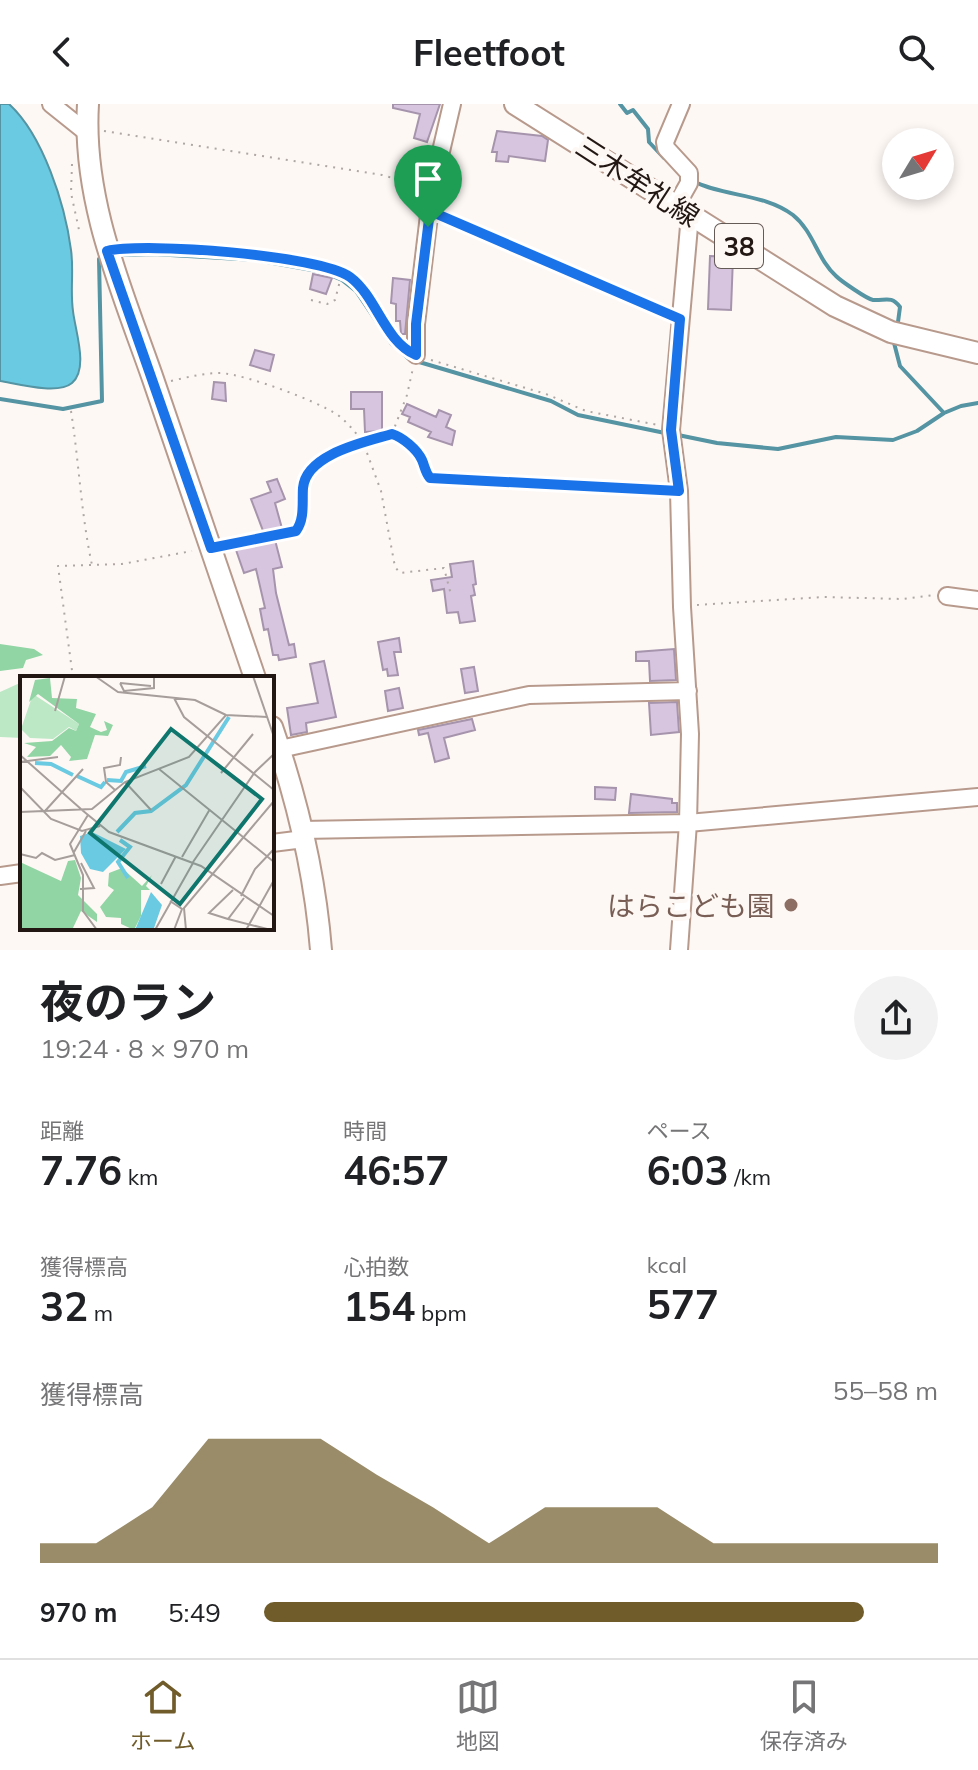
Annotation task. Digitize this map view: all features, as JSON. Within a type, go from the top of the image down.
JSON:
[{"type":"main road","points":[[88,104],[86,132],[90,176],[107,251],[254,676]]},
{"type":"main road","name":"三木牟礼線","points":[[515,104],[835,306],[867,322],[922,341],[978,353]]},
{"type":"main road","points":[[274,732],[303,834],[321,950]]},
{"type":"street","points":[[51,104],[86,132]]},
{"type":"street","points":[[415,360],[416,324],[432,190],[452,104]]},
{"type":"street","points":[[679,950],[688,823],[688,691],[679,491],[671,432],[680,319],[683,211],[689,173],[666,148],[665,142],[681,104]]},
{"type":"street","points":[[947,596],[978,600]]},
{"type":"street","points":[[280,749],[529,695],[688,691]]},
{"type":"street","points":[[274,842],[303,834],[688,823],[978,797]]},
{"type":"street","points":[[0,876],[20,873]]},
{"type":"path","points":[[86,132],[111,132],[382,175],[432,190]]},
{"type":"path","points":[[430,211],[680,319]]},
{"type":"path","points":[[107,251],[131,247],[241,253],[276,257],[342,272],[361,288],[415,360],[546,394],[586,411],[671,432]]},
{"type":"path","points":[[311,300],[329,304],[335,300],[342,272]]},
{"type":"path","points":[[392,434],[407,395],[415,360]]},
{"type":"path","points":[[155,386],[198,375],[235,375],[299,397],[335,414],[350,425],[363,442],[381,491],[395,567],[400,573],[444,568],[451,595]]},
{"type":"path","points":[[71,411],[80,470],[84,530],[92,566]]},
{"type":"path","points":[[73,676],[58,566],[122,564],[296,531],[302,519],[303,483],[307,472],[351,445],[398,435],[418,454],[430,478],[679,491]]},
{"type":"path","points":[[682,607],[848,596],[902,599],[947,596]]},
{"type":"green space","points":[[0,644],[34,649],[43,655],[26,660],[23,668],[0,671]]},
{"type":"green space","points":[[20,683],[20,738],[0,737],[0,692]]},
{"type":"water","points":[[0,104],[9,104],[32,133],[50,171],[64,212],[71,250],[72,303],[80,349],[80,369],[72,383],[57,388],[0,381]]},
{"type":"building","points":[[393,104],[440,104],[427,142],[414,138],[420,114],[393,108]]},
{"type":"building","points":[[497,131],[542,136],[548,140],[545,161],[509,156],[508,162],[496,161],[497,152],[492,152]]},
{"type":"building","points":[[423,152],[424,176],[414,178],[408,155]]},
{"type":"building","points":[[710,256],[733,257],[731,310],[708,309]]},
{"type":"building","points":[[313,274],[332,278],[326,294],[310,289]]},
{"type":"building","points":[[393,278],[410,280],[405,334],[401,334],[400,321],[396,321],[396,304],[391,303]]},
{"type":"building","points":[[255,350],[274,355],[270,371],[250,365]]},
{"type":"building","points":[[214,382],[225,383],[226,401],[212,399]]},
{"type":"building","points":[[351,392],[382,392],[382,431],[365,432],[364,409],[351,409]]},
{"type":"building","points":[[407,404],[436,417],[439,410],[451,415],[446,427],[455,431],[452,445],[428,437],[431,432],[408,422],[410,417],[402,414]]},
{"type":"building","points":[[277,479],[285,499],[275,503],[283,532],[265,536],[251,499],[271,492],[267,482]]},
{"type":"building","points":[[275,540],[282,567],[273,569],[276,593],[289,645],[294,644],[296,657],[279,660],[278,655],[273,655],[268,629],[264,630],[260,609],[265,608],[256,569],[244,573],[236,550]]},
{"type":"building","points":[[473,561],[476,584],[473,585],[475,595],[471,596],[475,621],[460,623],[458,612],[447,613],[444,589],[433,591],[431,580],[452,577],[450,564]]},
{"type":"building","points":[[399,638],[401,652],[394,652],[398,675],[388,676],[387,669],[383,670],[378,642]]},
{"type":"building","points":[[674,649],[676,680],[650,681],[649,661],[636,661],[636,652]]},
{"type":"building","points":[[324,661],[336,717],[306,723],[307,732],[291,735],[287,708],[318,703],[310,664]]},
{"type":"building","points":[[474,667],[478,691],[465,693],[461,669]]},
{"type":"building","points":[[399,688],[403,708],[388,711],[385,691]]},
{"type":"building","points":[[677,702],[679,732],[651,735],[649,703]]},
{"type":"building","points":[[472,719],[475,730],[444,738],[449,758],[435,762],[428,733],[419,735],[418,730]]},
{"type":"building","points":[[595,787],[616,788],[615,800],[595,799]]},
{"type":"building","points":[[631,794],[672,799],[672,803],[677,803],[677,812],[629,813]]},
{"type":"waterway","points":[[620,104],[627,113],[633,110],[648,129],[649,142],[664,158]]},
{"type":"waterway","points":[[693,181],[770,203],[793,215],[806,229],[824,262],[839,278],[870,299],[897,303],[900,307],[898,322]]},
{"type":"waterway","points":[[124,255],[256,260],[323,272],[342,280],[356,291],[391,343],[409,359],[551,401],[578,415],[665,433]]},
{"type":"waterway","points":[[0,399],[63,409],[102,401],[99,259]]},
{"type":"waterway","points":[[893,339],[900,366],[944,413]]},
{"type":"waterway","points":[[678,435],[717,443],[778,449],[836,437],[893,440],[917,431],[944,413],[978,403]]},
{"type":"place","name":"はらこども園","points":[[791,905]]},
{"type":"route","points":[[430,211],[680,319],[671,430],[679,491],[430,478],[418,454],[398,435],[392,434],[351,445],[307,472],[303,483],[302,519],[296,531],[211,548],[107,251],[131,247],[241,253],[276,257],[342,272],[361,288],[401,345],[416,355],[416,324],[428,227],[430,211]]}]
